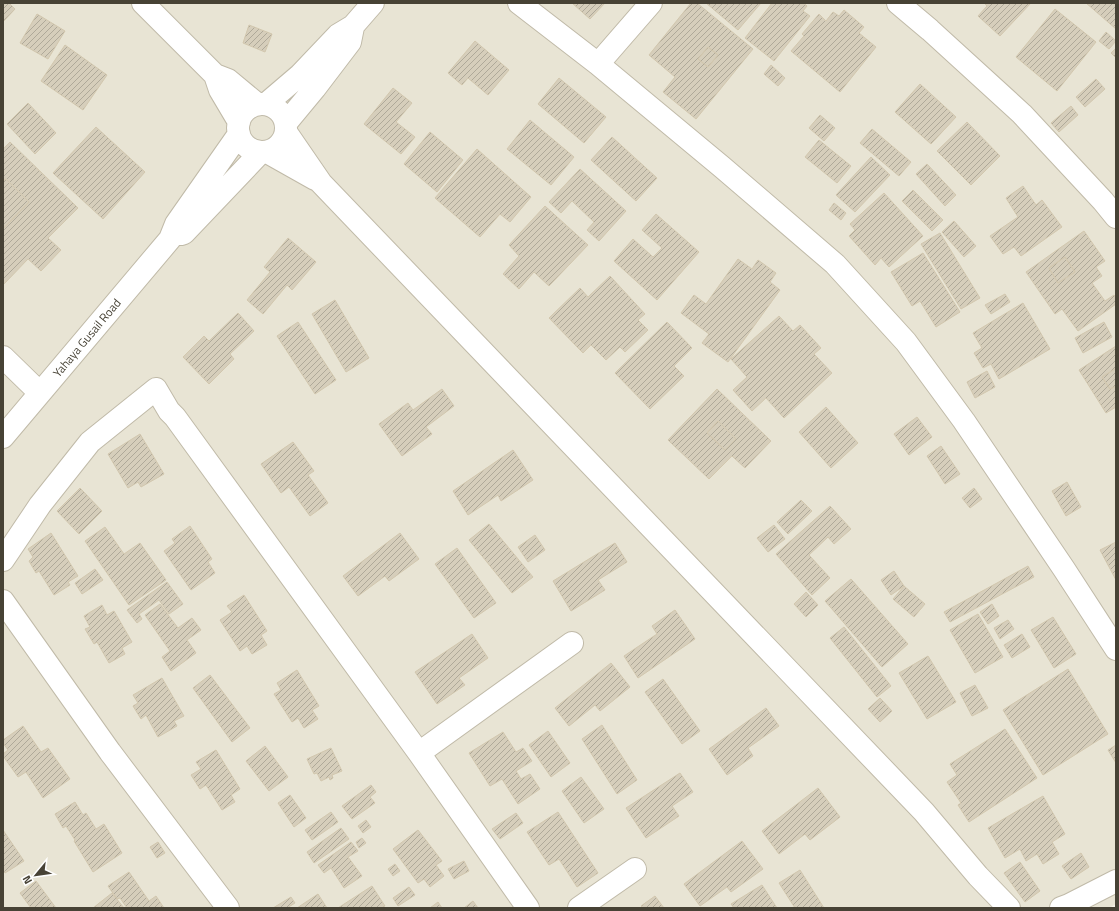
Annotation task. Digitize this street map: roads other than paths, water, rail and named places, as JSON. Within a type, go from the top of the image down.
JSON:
[{"type":"street","points":[[143,3],[215,75],[228,80],[261,104],[275,108],[282,114],[286,128],[321,183],[924,812],[978,876],[995,899],[1009,908]]},
{"type":"street","points":[[170,239],[176,224],[239,128],[242,114],[248,108],[261,104],[300,75],[338,35],[353,26],[373,3]]},
{"type":"street","points":[[519,3],[598,64],[722,167],[835,264],[906,342],[964,421],[1116,649]]},
{"type":"street","points":[[598,64],[651,3]]},
{"type":"street","points":[[898,3],[930,30],[1022,114],[1103,200],[1116,217]]},
{"type":"street","points":[[170,239],[184,233],[264,152],[276,148],[282,141],[286,128],[350,42],[353,26]]},
{"type":"street","points":[[215,75],[220,90],[239,128],[242,141],[247,147],[253,151],[264,152],[321,183]]},
{"type":"street","name":"Yahaya Gusail Road","points":[[3,437],[170,239]]},
{"type":"street","points":[[3,357],[40,393]]},
{"type":"street","points":[[3,560],[40,505],[90,442],[156,389],[169,411],[419,753],[528,908]]},
{"type":"street","points":[[3,601],[110,752],[228,908]]},
{"type":"street","points":[[419,753],[572,643]]},
{"type":"street","points":[[579,908],[635,869]]},
{"type":"street","points":[[1065,907],[1116,881]]}]
